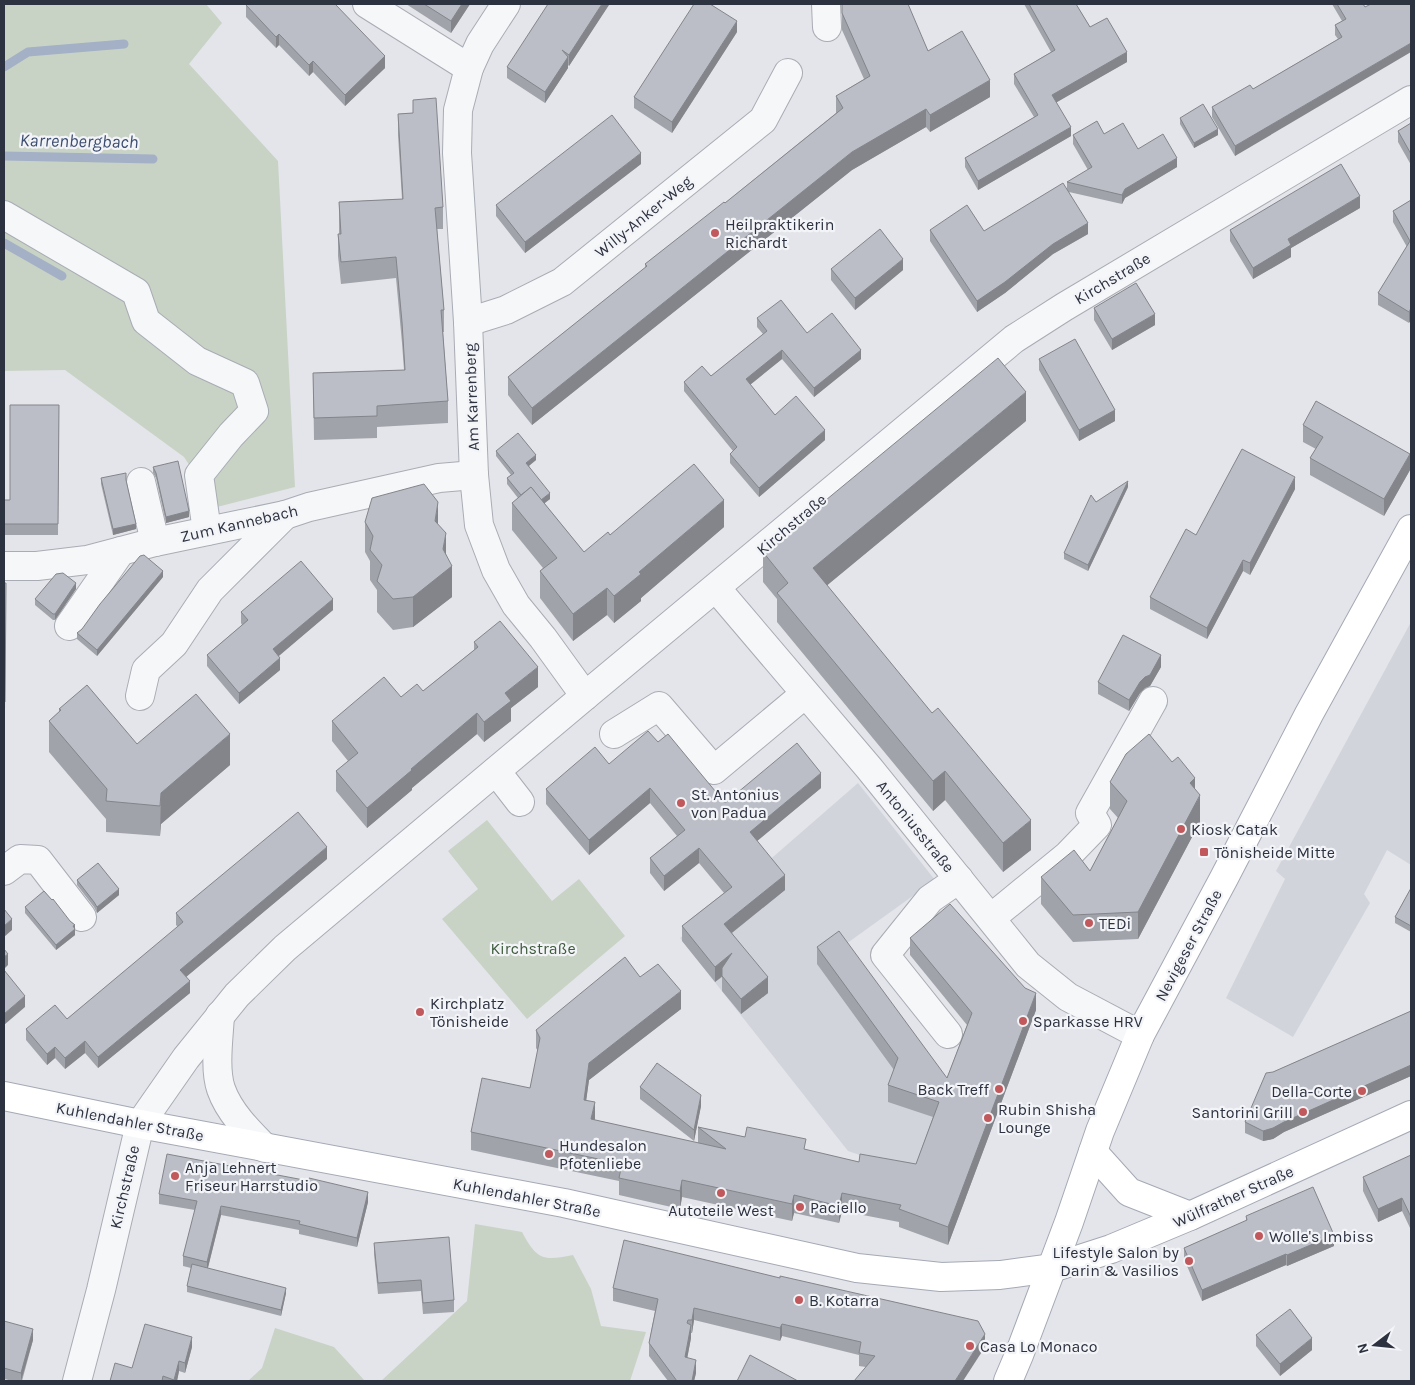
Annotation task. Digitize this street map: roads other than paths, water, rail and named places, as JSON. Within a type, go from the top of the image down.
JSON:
[{"type":"main road","name":"Nevigeser Straße","points":[[1008,1381],[1052,1268],[1093,1152],[1140,1035],[1309,714],[1411,529]]},
{"type":"main road","name":"Kuhlendahler Straße","points":[[4,1096],[265,1148],[564,1203],[857,1268],[941,1277],[1000,1275],[1052,1268]]},
{"type":"main road","name":"Wülfrather Straße","points":[[1052,1268],[1111,1248],[1190,1216],[1411,1115]]},
{"type":"main road","points":[[1093,1152],[1129,1192],[1190,1216]]},
{"type":"street","points":[[367,4],[469,68]]},
{"type":"street","name":"Am Karrenberg","points":[[506,4],[480,44],[469,68],[458,110],[457,153],[468,322],[474,475],[480,525],[496,570],[516,606],[585,696]]},
{"type":"street","name":"Willy-Anker-Weg","points":[[468,322],[506,310],[562,282],[763,120],[788,73]]},
{"type":"street","name":"Kirchstraße","points":[[77,1381],[140,1124],[186,1058],[220,1015],[237,995],[285,948],[1014,339],[1064,307],[1411,100]]},
{"type":"street","points":[[4,215],[136,292],[146,321],[197,361],[245,383],[254,411],[231,435],[199,475],[207,531]]},
{"type":"street","name":"Zum Kannebach","points":[[4,566],[37,566],[87,560],[155,542],[285,515],[309,507],[439,478],[474,475]]},
{"type":"street","points":[[141,482],[155,542]]},
{"type":"street","points":[[140,696],[146,670],[174,644],[210,590],[285,515]]},
{"type":"street","points":[[69,626],[121,551]]},
{"type":"street","name":"Antoniusstraße","points":[[716,588],[875,776],[1028,964],[1068,997],[1140,1035]]},
{"type":"street","points":[[614,734],[659,706],[714,770],[805,694]]},
{"type":"street","points":[[991,918],[1068,855],[1097,825],[1090,813],[1153,701]]},
{"type":"street","points":[[496,771],[520,802]]},
{"type":"street","points":[[4,871],[20,859],[38,860],[82,917]]},
{"type":"street","points":[[948,1034],[885,955],[930,899],[959,879]]},
{"type":"street","points":[[220,1015],[217,1059],[220,1088],[230,1108],[247,1131],[265,1148]]},
{"type":"waterway","name":"Karrenbergbach","points":[[4,67],[28,52],[124,44]]},
{"type":"waterway","name":"Karrenbergbach","points":[[4,156],[153,159]]},
{"type":"waterway","name":"Karrenbergbach","points":[[4,243],[62,276]]},
{"type":"place","name":"Heilpraktikerin Richardt","points":[[715,233]]},
{"type":"place","name":"St. Antonius von Padua","points":[[681,803]]},
{"type":"place","name":"Kiosk Catak","points":[[1181,829]]},
{"type":"place","name":"Tönisheide Mitte","points":[[1204,852]]},
{"type":"place","name":"TEDi","points":[[1089,923]]},
{"type":"place","name":"Kirchplatz Tönisheide","points":[[420,1012]]},
{"type":"place","name":"Sparkasse HRV","points":[[1023,1021]]},
{"type":"place","name":"Back Treff","points":[[999,1089]]},
{"type":"place","name":"Della-Corte","points":[[1362,1091]]},
{"type":"place","name":"Santorini Grill","points":[[1303,1112]]},
{"type":"place","name":"Rubin Shisha Lounge","points":[[988,1118]]},
{"type":"place","name":"Hundesalon Pfotenliebe","points":[[549,1154]]},
{"type":"place","name":"Anja Lehnert Friseur Harrstudio","points":[[175,1176]]},
{"type":"place","name":"Autoteile West","points":[[721,1193]]},
{"type":"place","name":"Paciello","points":[[800,1207]]},
{"type":"place","name":"Wolle's Imbiss","points":[[1259,1236]]},
{"type":"place","name":"Lifestyle Salon by Darin & Vasilios","points":[[1189,1261]]},
{"type":"place","name":"B. Kotarra","points":[[799,1300]]},
{"type":"place","name":"Casa Lo Monaco","points":[[970,1346]]}]
